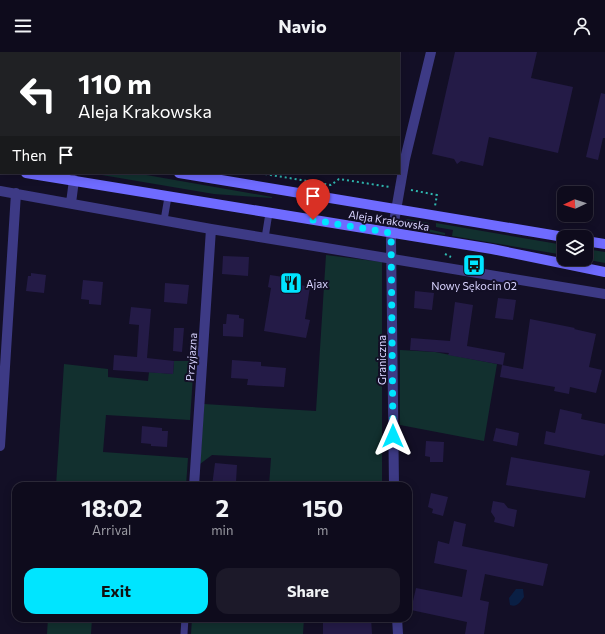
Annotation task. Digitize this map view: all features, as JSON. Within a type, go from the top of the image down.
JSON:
[{"type":"main road","name":"Aleja Krakowska","points":[[33,174],[492,250],[605,272]]},
{"type":"main road","name":"Aleja Krakowska","points":[[185,174],[557,236]]},
{"type":"main road","points":[[593,242],[605,244]]},
{"type":"street","name":"Graniczna","points":[[394,482],[391,233],[395,209],[431,52]]},
{"type":"street","points":[[71,203],[74,180]]},
{"type":"street","points":[[0,191],[211,229],[605,294]]},
{"type":"street","points":[[0,446],[16,193]]},
{"type":"street","name":"Przyjazna","points":[[194,482],[211,229]]},
{"type":"street","points":[[398,622],[398,634]]},
{"type":"lane","points":[[164,220],[168,197]]},
{"type":"lane","points":[[265,238],[269,213]]},
{"type":"lane","points":[[184,634],[185,622]]},
{"type":"path","points":[[265,174],[331,185],[339,178],[393,187]]},
{"type":"path","points":[[406,189],[437,195],[435,208]]},
{"type":"green space","points":[[96,174],[141,174],[272,198],[214,194]]},
{"type":"green space","points":[[407,219],[429,223],[428,229],[445,233],[445,235],[404,227],[402,223]]},
{"type":"green space","points":[[436,223],[557,244],[557,254],[452,236],[453,230],[436,227]]},
{"type":"green space","points":[[593,250],[605,252],[605,263],[593,261]]},
{"type":"green space","points":[[326,255],[382,262],[382,482],[269,482],[271,458],[212,455],[200,464],[204,404],[316,411]]},
{"type":"green space","points":[[400,350],[435,352],[497,364],[484,441],[400,425]]},
{"type":"green space","points":[[174,361],[194,361],[190,420],[106,415],[103,452],[188,458],[186,482],[56,482],[64,364],[108,369],[108,377],[148,381],[149,372],[173,374]]},
{"type":"green space","points":[[48,622],[92,622],[91,634],[47,634]]},
{"type":"green space","points":[[192,622],[304,622],[303,634],[191,634]]},
{"type":"water","points":[[516,589],[523,589],[524,597],[518,604],[512,606],[510,605],[509,598]]},
{"type":"building","points":[[455,52],[537,52],[531,78],[573,87],[558,153],[489,137],[483,166],[461,161],[457,164],[454,159],[432,154]]},
{"type":"building","points":[[601,93],[605,94],[605,138],[603,138],[598,160],[586,157]]},
{"type":"building","points":[[223,256],[249,257],[248,276],[222,274]]},
{"type":"building","points":[[31,273],[46,275],[44,293],[26,291],[28,276],[31,276]]},
{"type":"building","points":[[270,275],[297,279],[296,284],[310,287],[305,319],[310,320],[306,338],[264,331],[271,288],[268,287]]},
{"type":"building","points":[[83,280],[103,282],[101,305],[89,304],[89,300],[81,299]]},
{"type":"building","points":[[165,283],[189,285],[187,304],[164,302]]},
{"type":"building","points":[[415,291],[434,293],[432,310],[414,308]]},
{"type":"building","points":[[498,298],[516,300],[513,320],[495,318]]},
{"type":"building","points":[[455,302],[473,305],[467,346],[505,353],[503,365],[448,355],[449,353],[410,350],[411,338],[450,341]]},
{"type":"building","points":[[131,307],[151,309],[147,358],[174,361],[173,374],[113,370],[114,355],[137,357],[139,325],[129,324]]},
{"type":"building","points":[[227,314],[239,315],[239,318],[244,319],[243,337],[223,336],[223,324],[226,324]]},
{"type":"building","points":[[530,319],[596,334],[589,367],[602,370],[596,393],[570,387],[569,394],[554,391],[555,387],[500,377],[502,365],[523,369]]},
{"type":"building","points":[[174,328],[184,328],[182,352],[173,351]]},
{"type":"building","points":[[232,360],[261,362],[261,366],[286,368],[284,387],[247,385],[248,379],[231,378]]},
{"type":"building","points":[[560,409],[582,414],[581,419],[605,424],[605,454],[603,456],[544,444],[546,431],[555,433]]},
{"type":"building","points":[[142,426],[162,428],[162,431],[168,431],[167,447],[151,446],[151,444],[141,443]]},
{"type":"building","points":[[496,428],[519,433],[517,446],[493,441]]},
{"type":"building","points":[[426,441],[444,442],[443,462],[430,462],[430,457],[425,456]]},
{"type":"building","points":[[511,457],[590,471],[585,498],[506,485]]},
{"type":"building","points":[[215,463],[237,465],[236,482],[213,482]]},
{"type":"building","points":[[431,493],[448,497],[443,516],[432,513],[433,509],[428,507]]},
{"type":"building","points":[[493,501],[504,503],[508,508],[517,510],[514,527],[494,522],[495,518],[491,512]]},
{"type":"building","points":[[454,521],[466,524],[462,546],[548,564],[543,586],[485,574],[480,600],[489,602],[484,634],[465,634],[467,622],[412,610],[416,588],[462,597],[467,570],[434,563],[438,541],[449,544]]},
{"type":"building","points":[[323,622],[371,622],[372,634],[323,634]]},
{"type":"place","name":"Nowy Sękocin 02","points":[[474,265]]},
{"type":"place","name":"Ajax","points":[[291,283]]},
{"type":"route","points":[[313,220],[391,233],[393,436]]}]
